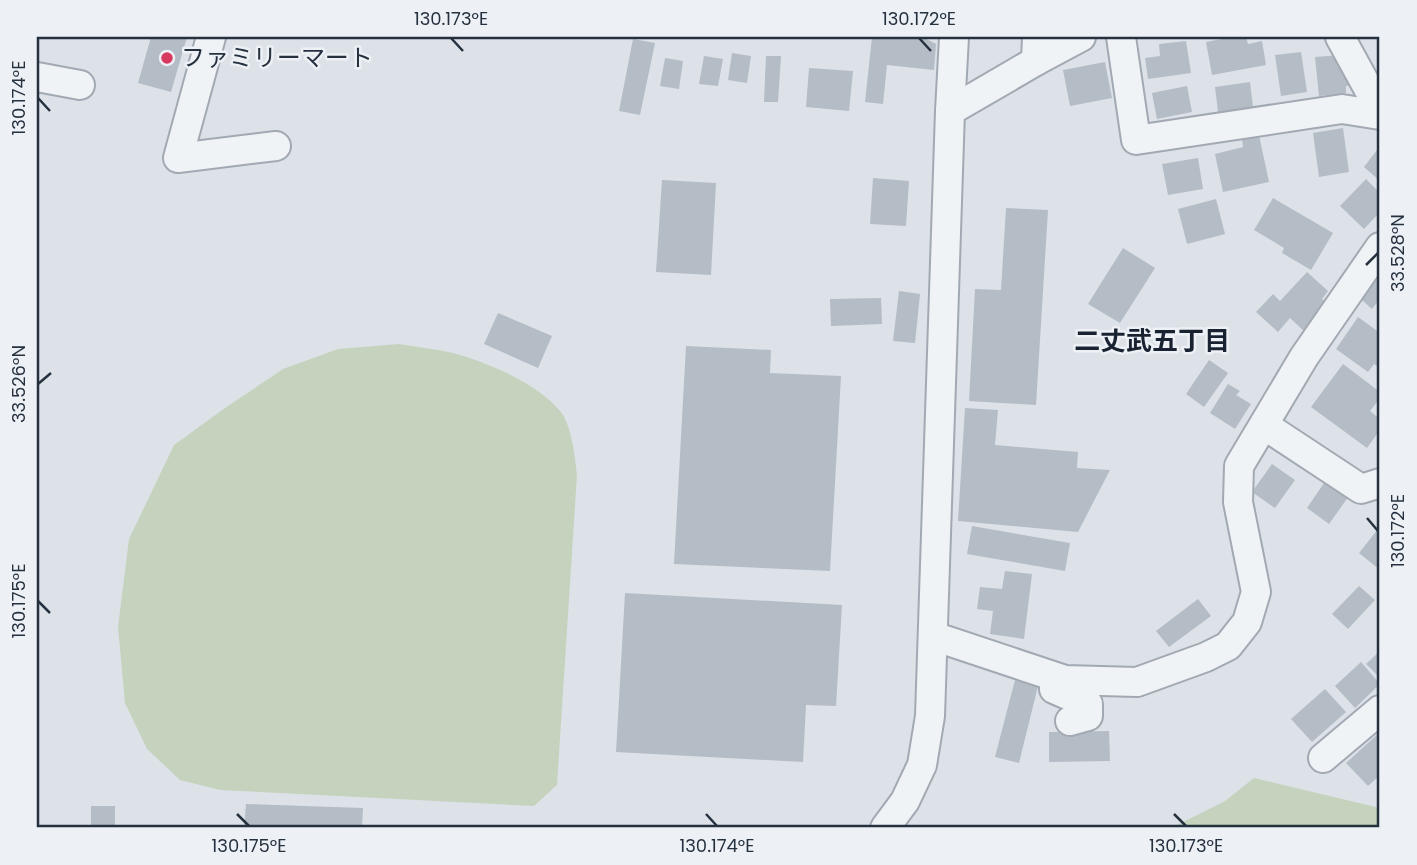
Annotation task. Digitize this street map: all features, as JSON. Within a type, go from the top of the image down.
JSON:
[{"type":"street","points":[[211,37],[178,158],[276,146]]},
{"type":"street","points":[[885,828],[905,801],[922,765],[930,716],[954,37]]},
{"type":"street","points":[[950,111],[1036,49],[1081,37]]},
{"type":"street","points":[[1121,37],[1136,140],[1342,109],[1380,116]]},
{"type":"street","points":[[1340,37],[1380,110]]},
{"type":"street","points":[[37,77],[80,85]]},
{"type":"street","points":[[933,636],[1065,680],[1137,682],[1206,657],[1228,646],[1247,622],[1256,592],[1238,502],[1239,466],[1304,357],[1380,247]]},
{"type":"street","points":[[1264,425],[1361,489],[1380,483]]},
{"type":"street","points":[[1058,677],[1054,689],[1088,704],[1088,716],[1070,721]]},
{"type":"street","points":[[1323,758],[1380,710]]},
{"type":"green space","points":[[399,344],[453,353],[512,375],[551,402],[561,412],[568,426],[577,475],[557,785],[534,806],[220,790],[180,780],[147,749],[125,703],[118,627],[129,539],[174,445],[283,369],[338,349]]},
{"type":"green space","points":[[1254,778],[1380,808],[1380,828],[1171,828],[1225,801]]},
{"type":"building","points":[[151,37],[187,37],[171,92],[138,83]]},
{"type":"building","points":[[872,37],[923,37],[936,44],[934,70],[887,65],[883,104],[865,102]]},
{"type":"building","points":[[1246,37],[1248,44],[1262,41],[1266,65],[1212,75],[1206,42]]},
{"type":"building","points":[[633,39],[655,43],[640,115],[619,111]]},
{"type":"building","points":[[1186,41],[1191,73],[1148,79],[1145,58],[1160,56],[1159,44]]},
{"type":"building","points":[[1301,52],[1307,92],[1281,96],[1275,55]]},
{"type":"building","points":[[732,53],[751,56],[747,83],[728,80]]},
{"type":"building","points":[[1341,55],[1351,85],[1346,86],[1346,93],[1319,96],[1315,57]]},
{"type":"building","points":[[704,56],[723,59],[718,86],[699,84]]},
{"type":"building","points":[[766,56],[781,56],[778,102],[764,102]]},
{"type":"building","points":[[665,58],[683,61],[679,89],[660,86]]},
{"type":"building","points":[[1105,62],[1112,98],[1070,106],[1063,70]]},
{"type":"building","points":[[809,68],[853,71],[849,111],[806,107]]},
{"type":"building","points":[[1250,82],[1253,107],[1218,112],[1215,87]]},
{"type":"building","points":[[1187,86],[1192,112],[1157,119],[1152,93]]},
{"type":"building","points":[[1343,128],[1349,172],[1319,177],[1313,133]]},
{"type":"building","points":[[1259,135],[1269,182],[1223,192],[1215,154],[1243,147],[1242,139]]},
{"type":"building","points":[[1380,146],[1380,181],[1364,167]]},
{"type":"building","points":[[1198,158],[1203,189],[1168,195],[1162,164]]},
{"type":"building","points":[[873,178],[909,181],[906,226],[870,224]]},
{"type":"building","points":[[1366,179],[1380,193],[1380,212],[1364,229],[1340,206]]},
{"type":"building","points":[[662,180],[716,183],[711,275],[656,272]]},
{"type":"building","points":[[1273,198],[1333,233],[1311,270],[1282,253],[1284,248],[1254,230]]},
{"type":"building","points":[[1216,199],[1225,234],[1187,244],[1178,209]]},
{"type":"building","points":[[1006,208],[1048,210],[1036,405],[969,401],[975,289],[1001,290]]},
{"type":"building","points":[[1123,248],[1155,268],[1120,323],[1088,304]]},
{"type":"building","points":[[1380,264],[1380,299],[1372,309],[1354,293]]},
{"type":"building","points":[[1307,272],[1328,291],[1322,299],[1330,306],[1306,333],[1290,318],[1278,332],[1256,312],[1273,294],[1280,301]]},
{"type":"building","points":[[899,291],[920,294],[915,343],[893,341]]},
{"type":"building","points":[[881,298],[882,324],[831,326],[830,299]]},
{"type":"building","points":[[498,313],[552,336],[538,368],[484,344]]},
{"type":"building","points":[[1358,317],[1380,333],[1380,368],[1374,364],[1368,372],[1336,349]]},
{"type":"building","points":[[686,346],[771,350],[770,373],[841,376],[830,571],[674,564]]},
{"type":"building","points":[[1209,360],[1228,373],[1204,407],[1186,394]]},
{"type":"building","points":[[1343,364],[1380,392],[1380,398],[1370,411],[1380,419],[1380,430],[1367,448],[1311,407]]},
{"type":"building","points":[[1228,384],[1240,391],[1236,395],[1251,404],[1235,429],[1210,413]]},
{"type":"building","points":[[965,408],[998,410],[995,445],[1078,452],[1077,468],[1110,470],[1078,532],[958,521]]},
{"type":"building","points":[[1272,464],[1295,480],[1275,508],[1252,492]]},
{"type":"building","points":[[1326,480],[1349,496],[1329,524],[1307,508]]},
{"type":"building","points":[[972,526],[1070,543],[1065,571],[967,554]]},
{"type":"building","points":[[1378,529],[1380,531],[1380,570],[1359,553]]},
{"type":"building","points":[[1005,571],[1032,574],[1024,639],[990,634],[993,611],[977,609],[980,587],[1002,589]]},
{"type":"building","points":[[1359,586],[1375,600],[1348,629],[1332,614]]},
{"type":"building","points":[[625,593],[842,605],[836,706],[806,705],[803,762],[616,752]]},
{"type":"building","points":[[1198,599],[1211,616],[1169,647],[1156,631]]},
{"type":"building","points":[[1380,651],[1380,676],[1379,677],[1366,664]]},
{"type":"building","points":[[1361,662],[1380,684],[1355,708],[1335,686]]},
{"type":"building","points":[[1015,680],[1038,686],[1019,763],[995,757]]},
{"type":"building","points":[[1325,689],[1346,712],[1312,742],[1291,719]]},
{"type":"building","points":[[1109,731],[1110,761],[1049,762],[1049,732]]},
{"type":"building","points":[[1380,732],[1380,775],[1368,786],[1346,763]]},
{"type":"building","points":[[246,804],[363,808],[362,828],[244,828]]},
{"type":"building","points":[[91,806],[115,806],[115,828],[91,828]]},
{"type":"place","name":"ファミリーマート","points":[[167,58]]},
{"type":"district","name":"二丈武五丁目","points":[[1152,341]]}]
